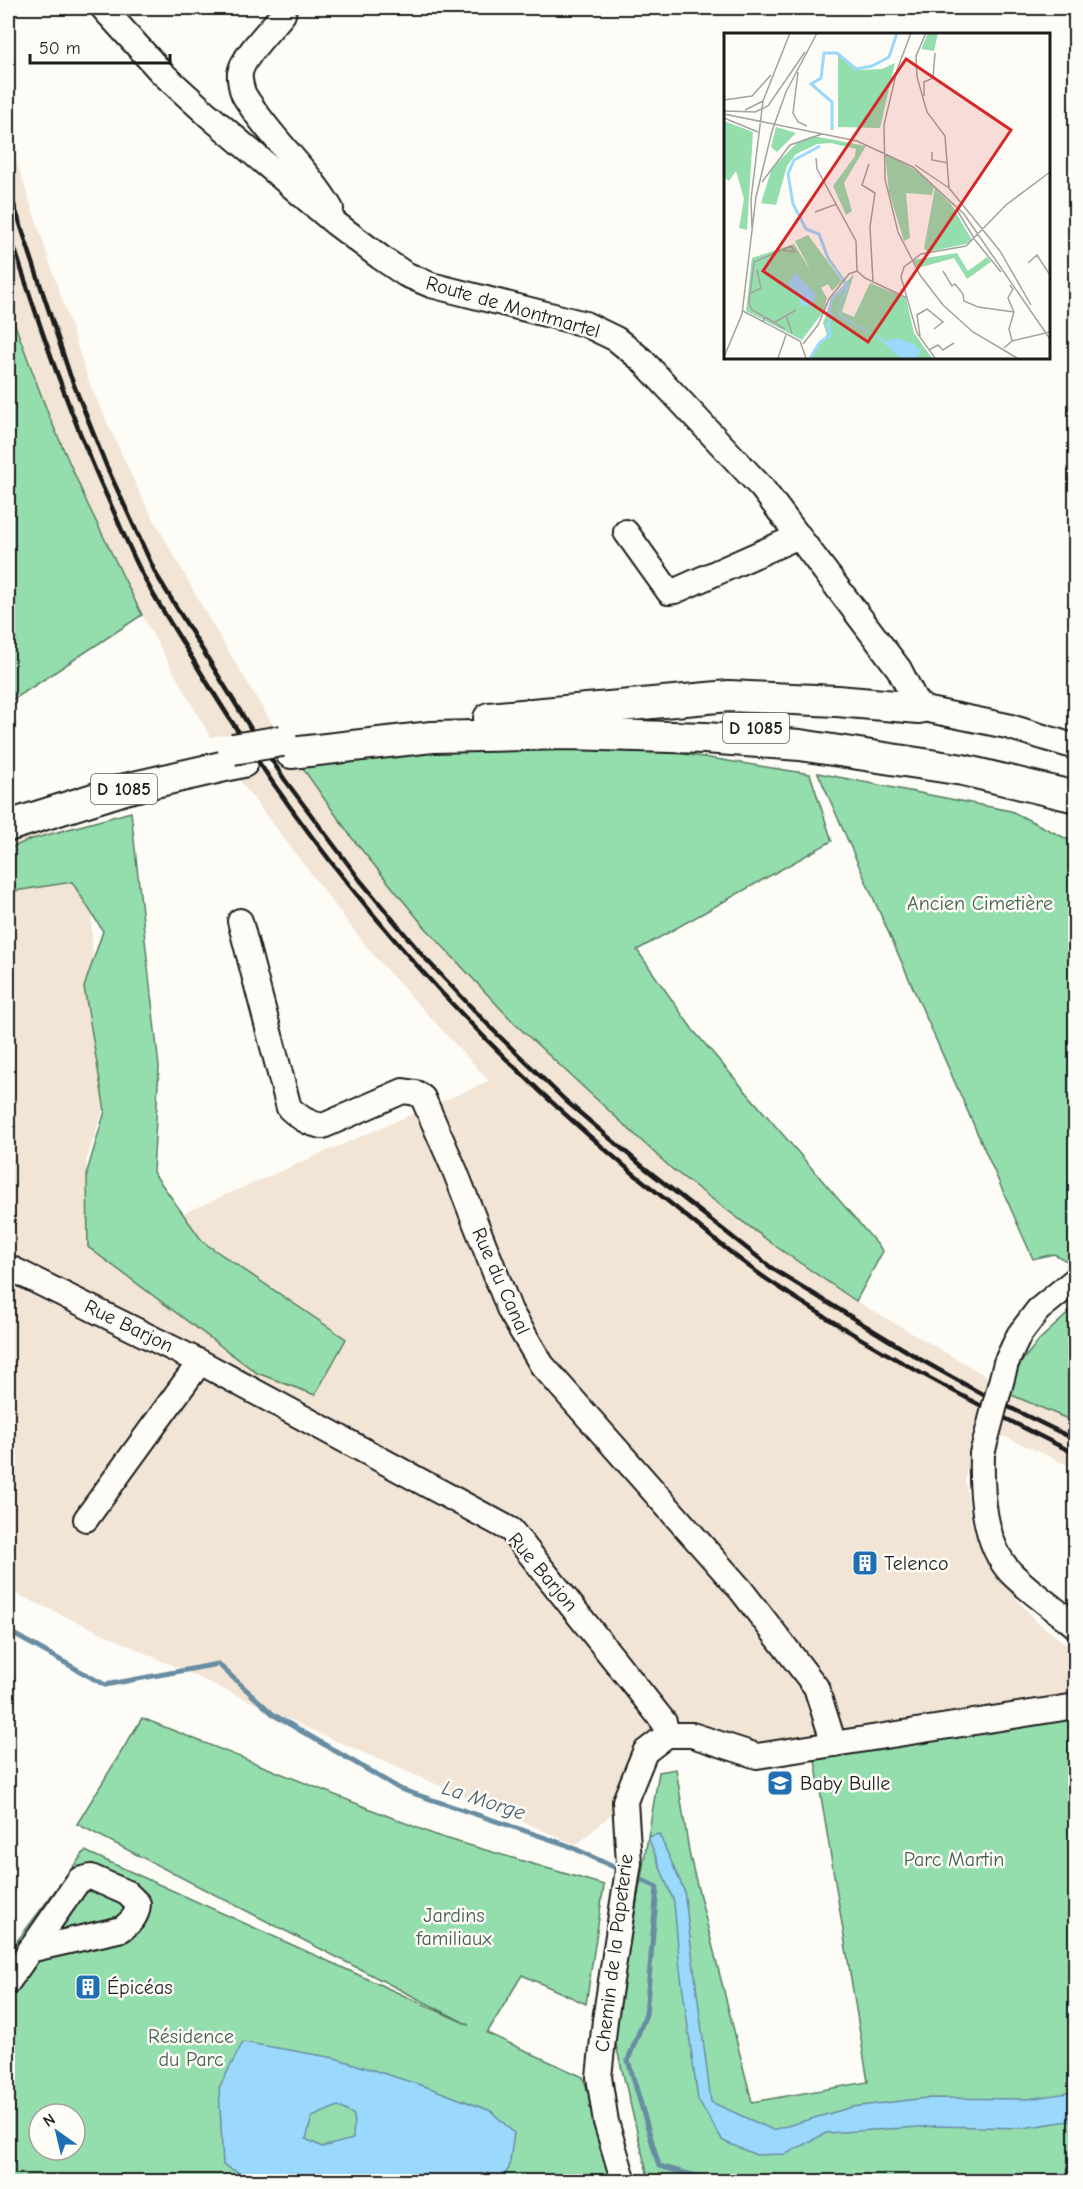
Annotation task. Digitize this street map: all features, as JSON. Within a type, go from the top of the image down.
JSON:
[{"type":"main road","points":[[431,723],[729,696],[837,701],[919,708]]},
{"type":"main road","name":"D 1085","points":[[8,810],[122,776],[431,723],[568,720],[706,724],[802,731],[906,746],[1076,782]]},
{"type":"main road","name":"D 1085","points":[[286,747],[432,737],[557,734],[705,738],[800,745],[963,770],[1042,787],[1076,797]]},
{"type":"main road","points":[[800,745],[962,780],[1056,809],[1076,818]]},
{"type":"main road","name":"D 1085","points":[[8,825],[238,756]]},
{"type":"street","name":"Route de Montmartel","points":[[103,8],[162,73],[335,223],[405,274],[431,285],[585,324],[616,339],[642,360],[762,488],[899,669],[919,708]]},
{"type":"street","points":[[284,8],[283,14],[245,60],[240,74],[243,93],[319,190],[330,208],[335,223]]},
{"type":"street","points":[[626,532],[669,592],[799,536]]},
{"type":"street","points":[[919,708],[1007,726],[1076,747]]},
{"type":"street","name":"Rue du Canal","points":[[240,921],[289,1108],[299,1118],[312,1125],[323,1126],[403,1091],[416,1093],[423,1098],[455,1171],[510,1311],[542,1365],[741,1590],[810,1678],[816,1687],[834,1744]]},
{"type":"street","name":"Rue Barjon","points":[[8,1267],[200,1362],[511,1530],[664,1722],[667,1735]]},
{"type":"street","points":[[1076,1279],[1038,1310],[1019,1335],[1006,1363],[982,1454],[984,1513],[996,1550],[1010,1572],[1076,1626]]},
{"type":"street","points":[[86,1519],[200,1362]]},
{"type":"street","points":[[667,1735],[692,1735],[758,1756],[1076,1706]]},
{"type":"street","name":"Chemin de la Papeterie","points":[[624,2181],[606,2122],[599,2077],[605,2020],[628,1874],[625,1801],[645,1752],[667,1735]]},
{"type":"street","points":[[8,1982],[29,1950]]},
{"type":"shaded area","points":[[8,135],[90,385],[141,496],[208,617],[274,727],[210,737],[142,615],[88,505],[49,416],[8,306]]},
{"type":"shaded area","points":[[299,763],[352,838],[423,925],[514,1023],[778,1248],[856,1301],[988,1377],[970,1442],[965,1481],[972,1526],[990,1568],[1036,1621],[1075,1651],[1075,1692],[1061,1709],[757,1756],[667,1735],[625,1801],[577,1845],[334,1740],[8,1590],[8,842],[131,812],[90,860],[93,975],[112,1083],[86,1161],[99,1213],[117,1242],[489,1081],[373,955],[236,776]]},
{"type":"shaded area","points":[[1009,1394],[1075,1422],[1075,1468],[999,1434]]},
{"type":"green space","points":[[8,306],[49,416],[88,505],[142,615],[8,703]]},
{"type":"green space","points":[[614,743],[810,774],[832,841],[637,950],[693,1030],[883,1251],[856,1301],[778,1248],[672,1169],[514,1023],[423,925],[352,838],[299,763],[386,755]]},
{"type":"green space","name":"Ancien Cimetière","points":[[818,773],[1011,811],[1075,843],[1074,1265],[1054,1254],[1033,1259]]},
{"type":"green space","points":[[131,812],[159,1067],[153,1172],[203,1242],[346,1339],[315,1395],[257,1373],[88,1247],[87,1172],[105,1111],[84,987],[103,931],[72,882],[8,892],[8,849],[29,840]]},
{"type":"green space","points":[[1075,1307],[1075,1422],[1009,1394],[1014,1371],[1039,1340]]},
{"type":"green space","name":"Parc Martin","points":[[1075,1711],[1075,2181],[649,2181],[614,2037],[659,1772],[676,1769],[690,1857],[752,2102],[868,2082],[815,1760]]},
{"type":"green space","name":"Résidence du Parc","points":[[142,1718],[438,1836],[604,1885],[586,2004],[522,1975],[487,2033],[583,2077],[617,2181],[8,2181],[8,1953],[85,1851],[469,2025],[77,1824]]},
{"type":"water","points":[[659,1834],[684,1890],[711,2102],[773,2130],[852,2107],[926,2098],[1027,2099],[1075,2092],[1075,2120],[1023,2128],[935,2126],[826,2133],[786,2154],[756,2155],[723,2141],[698,2100],[680,1969],[674,1902],[648,1837]]},
{"type":"water","points":[[243,2042],[335,2058],[430,2088],[491,2111],[514,2133],[509,2168],[500,2181],[256,2181],[223,2165],[219,2088]],"holes":[[[338,2106],[354,2115],[353,2139],[322,2147],[306,2139],[312,2117]]]},
{"type":"waterway","name":"La Morge","points":[[8,1631],[105,1685],[218,1664],[274,1715],[400,1789],[567,1845],[622,1871]]},
{"type":"waterway","name":"La Morge","points":[[633,1876],[657,1887],[646,2014],[628,2060],[659,2166],[707,2179],[707,2182]]},
{"type":"railway","points":[[8,187],[70,375],[106,465],[156,574],[285,780],[360,880],[423,956],[494,1031],[566,1101],[641,1165],[773,1269],[923,1361],[982,1394],[1076,1440]]},
{"type":"railway","points":[[8,228],[70,407],[129,547],[152,592],[248,746],[300,820],[354,891],[412,960],[472,1025],[536,1088],[604,1149],[744,1263],[805,1304],[881,1350],[997,1414],[1076,1454]]},
{"type":"place","name":"Telenco","points":[[865,1563]]},
{"type":"place","name":"Baby Bulle","points":[[780,1783]]},
{"type":"place","name":"Épicéas","points":[[88,1987]]},
{"type":"park label","name":"Jardins familiaux","points":[[454,1926]]}]
